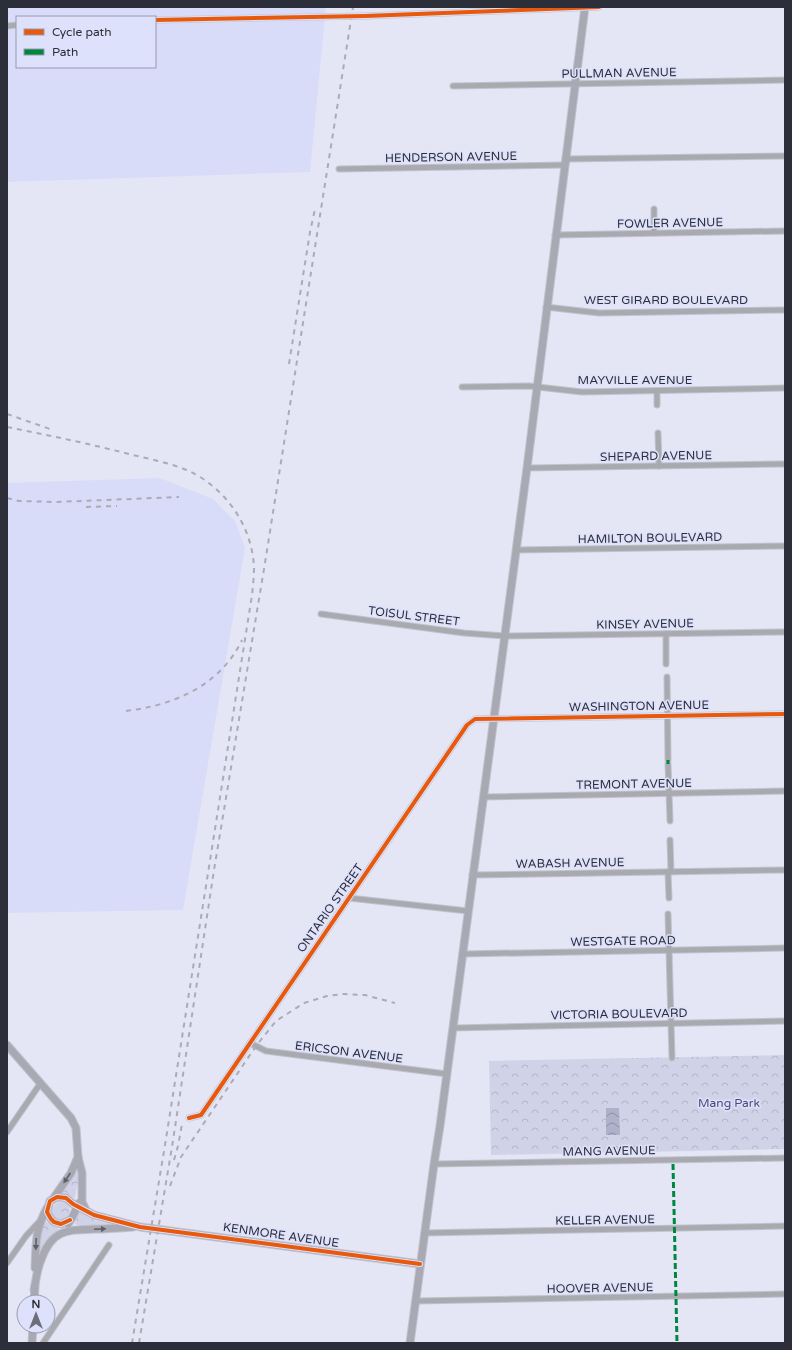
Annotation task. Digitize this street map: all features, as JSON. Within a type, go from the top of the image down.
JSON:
[{"type":"main road","points":[[410,1343],[505,636],[574,83],[585,7]]},
{"type":"main road","name":"KENMORE AVENUE","points":[[7,1045],[71,1118],[76,1128],[78,1157],[82,1172],[78,1204],[94,1215],[140,1227],[420,1264]]},
{"type":"main road","name":"KENMORE AVENUE","points":[[53,1199],[71,1173],[78,1157]]},
{"type":"main road","points":[[34,1290],[40,1262],[45,1251],[52,1241],[67,1226],[78,1204],[66,1198],[57,1197],[53,1199],[40,1221],[36,1238],[34,1290],[34,1294]]},
{"type":"main road","points":[[48,1208],[48,1216],[54,1222],[67,1226]]},
{"type":"main road","name":"KENMORE AVENUE","points":[[67,1226],[77,1229],[140,1227]]},
{"type":"street","points":[[156,20],[365,16],[599,7]]},
{"type":"street","name":"PULLMAN AVENUE","points":[[453,86],[785,80]]},
{"type":"street","name":"HENDERSON AVENUE","points":[[339,169],[785,156]]},
{"type":"street","points":[[654,209],[654,233]]},
{"type":"street","name":"FOWLER AVENUE","points":[[555,235],[785,231]]},
{"type":"street","name":"WEST GIRARD BOULEVARD","points":[[546,307],[599,313],[785,310]]},
{"type":"street","name":"MAYVILLE AVENUE","points":[[462,387],[537,387],[582,392],[785,388]]},
{"type":"street","points":[[657,390],[657,405]]},
{"type":"street","points":[[658,433],[659,466]]},
{"type":"street","name":"SHEPARD AVENUE","points":[[527,468],[785,464]]},
{"type":"street","name":"HAMILTON BOULEVARD","points":[[516,550],[785,546]]},
{"type":"street","name":"TOISUL STREET","points":[[321,614],[464,633],[505,636]]},
{"type":"street","name":"KINSEY AVENUE","points":[[505,636],[785,632]]},
{"type":"street","points":[[666,634],[666,664]]},
{"type":"street","points":[[667,678],[670,821]]},
{"type":"street","name":"WASHINGTON AVENUE","points":[[493,719],[785,714]]},
{"type":"street","name":"ONTARIO STREET","points":[[189,1118],[201,1116],[467,725],[475,719],[493,719]]},
{"type":"street","name":"TREMONT AVENUE","points":[[483,797],[785,791]]},
{"type":"street","points":[[668,898],[670,840]]},
{"type":"street","name":"WABASH AVENUE","points":[[472,875],[785,870]]},
{"type":"street","points":[[349,898],[468,911]]},
{"type":"street","points":[[668,914],[672,1058]]},
{"type":"street","name":"WESTGATE ROAD","points":[[462,954],[785,948]]},
{"type":"street","name":"VICTORIA BOULEVARD","points":[[452,1028],[785,1021]]},
{"type":"street","name":"ERICSON AVENUE","points":[[250,1043],[266,1051],[447,1074]]},
{"type":"street","points":[[7,1132],[40,1084]]},
{"type":"street","name":"MANG AVENUE","points":[[434,1164],[785,1158]]},
{"type":"street","points":[[7,1262],[26,1236],[40,1221]]},
{"type":"street","name":"KELLER AVENUE","points":[[424,1233],[785,1226]]},
{"type":"street","points":[[43,1343],[109,1245]]},
{"type":"street","name":"HOOVER AVENUE","points":[[415,1301],[785,1294]]},
{"type":"shaded area","points":[[7,7],[326,7],[310,172],[7,182]]},
{"type":"shaded area","points":[[160,478],[213,499],[235,521],[245,548],[183,910],[7,913],[7,483]]},
{"type":"green space","name":"Mang Park","points":[[785,1055],[785,1149],[491,1155],[489,1061]]},
{"type":"green space","points":[[75,1172],[79,1174],[75,1198],[63,1194],[62,1192]]},
{"type":"green space","points":[[61,1202],[67,1205],[70,1211],[67,1217],[61,1220],[55,1217],[52,1211],[55,1205]]},
{"type":"green space","points":[[78,1211],[82,1211],[89,1218],[94,1220],[117,1224],[96,1227],[80,1226],[75,1224]]},
{"type":"green space","points":[[45,1222],[58,1228],[58,1231],[45,1244],[39,1256],[42,1229]]},
{"type":"water","points":[[606,1108],[619,1108],[620,1135],[606,1135]]},
{"type":"railway","points":[[139,1343],[172,1147],[214,870],[265,563],[353,7]]},
{"type":"railway","points":[[289,364],[315,209]]},
{"type":"railway","points":[[7,414],[50,429]]},
{"type":"railway","points":[[7,427],[81,442],[161,462],[195,474],[218,491],[228,501],[236,513],[249,539],[254,567],[252,595],[165,1145],[132,1343]]},
{"type":"railway","points":[[7,498],[19,501],[56,502],[179,497]]},
{"type":"railway","points":[[86,507],[117,506]]},
{"type":"railway","points":[[126,711],[161,704],[194,690],[221,670],[233,656],[242,640]]},
{"type":"railway","points":[[170,1186],[181,1157],[256,1046],[276,1021],[304,1003],[327,996],[343,994],[365,995],[395,1003]]},
{"type":"railway","points":[[174,1160],[182,1124]]},
{"type":"marked path","points":[[673,1164],[677,1343]]},
{"type":"cycle path","points":[[156,20],[365,16],[599,7]]},
{"type":"cycle path","points":[[189,1118],[201,1115],[467,725],[475,719],[785,714]]},
{"type":"cycle path","points":[[70,1220],[61,1224],[54,1222],[47,1212],[50,1201],[57,1197],[66,1198],[73,1204],[94,1215],[140,1227],[420,1264]]}]
